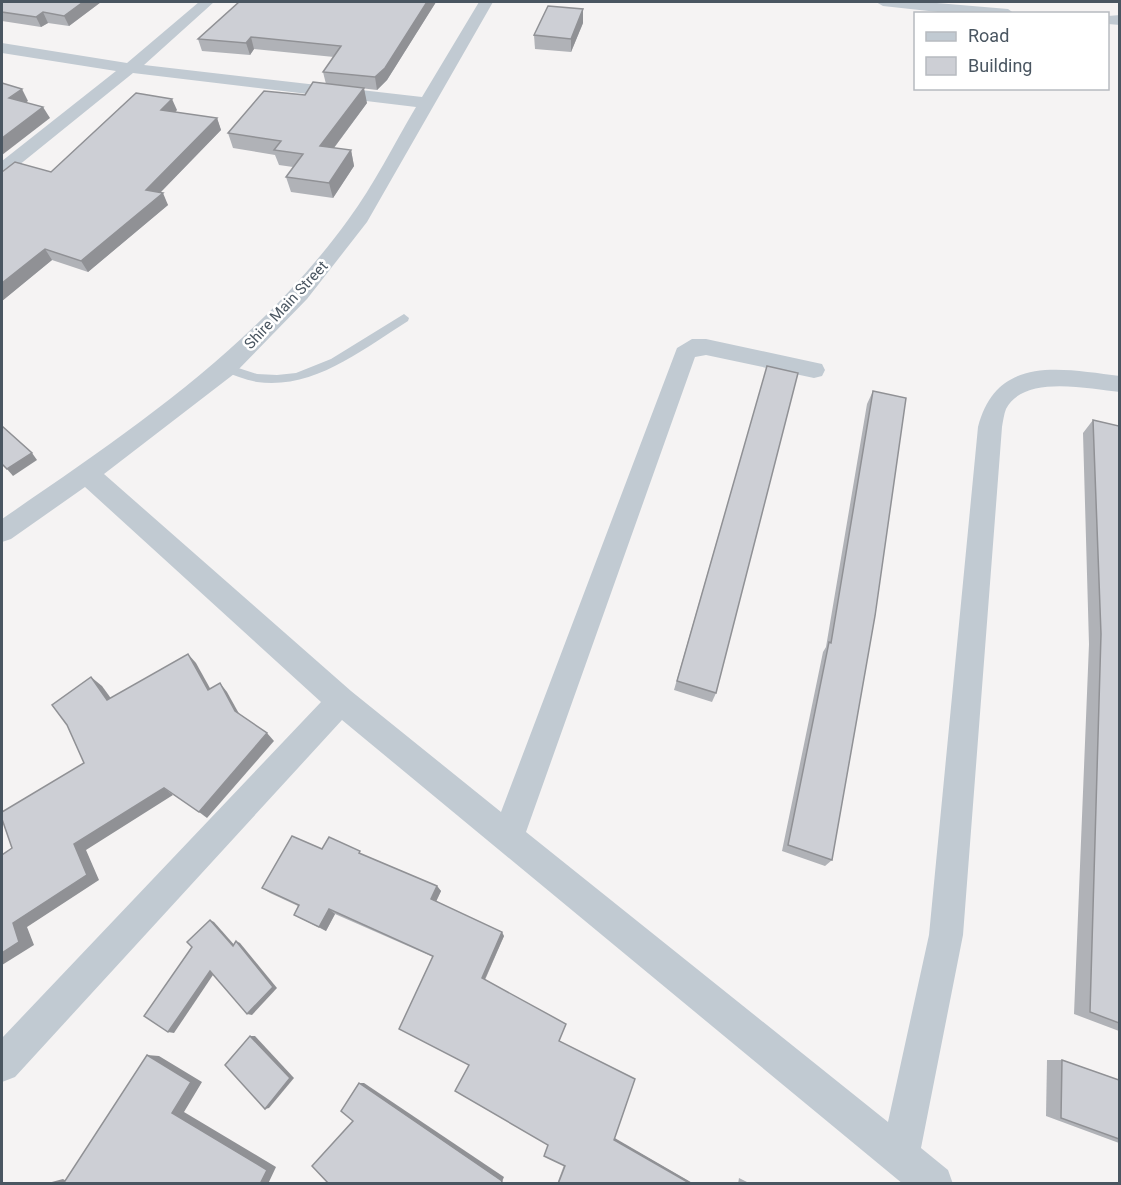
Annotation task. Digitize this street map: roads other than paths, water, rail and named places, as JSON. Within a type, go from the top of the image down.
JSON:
[{"type":"street","points":[[2,170],[130,68],[207,2]]},
{"type":"street","name":"Shire Main Street","points":[[6,521],[87,474],[226,368],[300,294],[357,222],[486,2]]},
{"type":"street","points":[[884,2],[987,12]]},
{"type":"street","points":[[2,48],[130,68],[427,103]]},
{"type":"street","points":[[508,837],[685,353],[692,347],[706,347],[814,370]]},
{"type":"street","points":[[900,1155],[946,935],[990,426],[997,404],[1012,388],[1033,380],[1062,379],[1119,384]]},
{"type":"street","points":[[87,474],[341,701],[934,1184]]},
{"type":"street","points":[[2,1064],[341,701]]},
{"type":"lane","points":[[226,368],[258,378],[290,378],[328,365],[404,318]]}]
